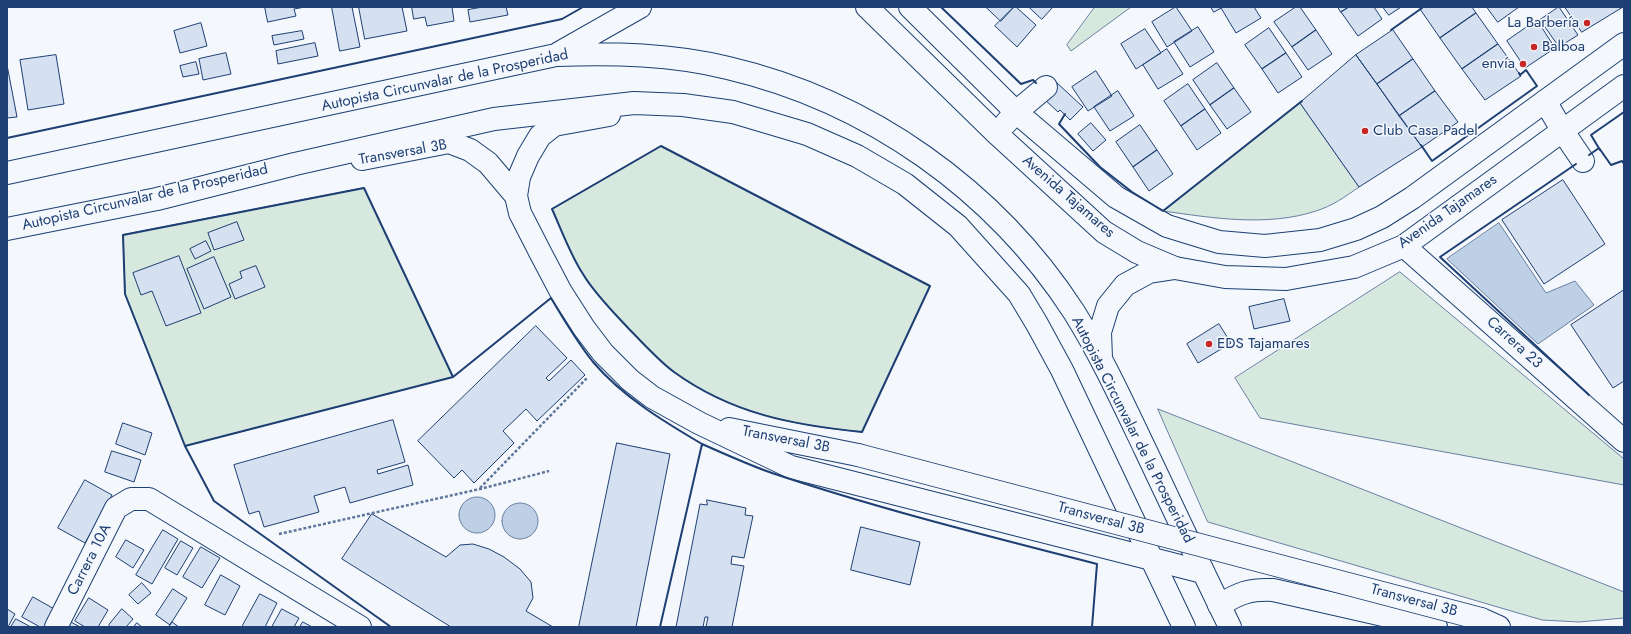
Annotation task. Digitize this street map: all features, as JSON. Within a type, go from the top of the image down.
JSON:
[{"type":"main road","points":[[556,55],[640,7]]},
{"type":"main road","name":"Avenida Tajamares","points":[[867,7],[996,133],[1104,232],[1137,252],[1175,268],[1225,277],[1286,278],[1354,267],[1404,246],[1624,86]]},
{"type":"main road","name":"Avenida Tajamares","points":[[910,7],[1016,112],[1116,198],[1167,226],[1219,242],[1265,246],[1320,240],[1356,229],[1382,217],[1412,198],[1624,44]]},
{"type":"main road","name":"Autopista Circunvalar de la Prosperidad","points":[[7,174],[556,55],[606,53],[680,59],[727,67],[792,87],[826,100],[874,124],[908,145],[951,176],[1006,226],[1032,256],[1056,286],[1075,314],[1101,359],[1230,627]]},
{"type":"main road","points":[[996,133],[1016,112],[1046,86]]},
{"type":"main road","points":[[1545,101],[1583,161]]},
{"type":"main road","name":"Autopista Circunvalar de la Prosperidad","points":[[7,229],[157,199],[295,164],[494,119],[634,103],[683,105],[733,112],[807,134],[857,156],[905,184],[958,226],[1018,294],[1037,324],[1062,370],[1184,627]]},
{"type":"main road","name":"Transversal 3B","points":[[634,103],[624,112],[554,125],[540,136],[528,156],[519,177],[516,196],[520,213],[561,292],[584,328],[603,353],[630,380],[652,397],[699,424],[791,467],[1203,572]]},
{"type":"main road","name":"Transversal 3B","points":[[295,164],[307,170],[449,142],[470,150],[488,163],[516,196]]},
{"type":"main road","name":"Carrera 23","points":[[1404,246],[1624,441]]},
{"type":"main road","points":[[1101,359],[1100,332],[1108,306],[1125,285],[1149,272],[1175,268]]},
{"type":"main road","name":"Transversal 3B","points":[[699,424],[858,454],[1490,623]]},
{"type":"main road","name":"Carrera 10A","points":[[56,627],[116,508],[131,499],[149,499],[360,627]]},
{"type":"main road","points":[[1219,606],[1236,595],[1255,589],[1273,590],[1436,627]]},
{"type":"path","points":[[480,489],[588,377]]},
{"type":"path","points":[[279,534],[480,489],[549,471]]},
{"type":"shaded area","points":[[1095,7],[1131,7],[1071,51],[1067,45]]},
{"type":"shaded area","points":[[1300,103],[1359,187],[1328,207],[1297,216],[1278,219],[1240,220],[1163,211]]},
{"type":"shaded area","points":[[661,146],[930,286],[862,432],[812,426],[764,415],[741,408],[696,386],[674,372],[657,357],[611,310],[588,281],[574,259],[552,209]]},
{"type":"shaded area","points":[[364,188],[453,377],[185,446],[125,294],[123,235]]},
{"type":"shaded area","points":[[1400,272],[1624,459],[1624,485],[1260,418],[1235,378]]},
{"type":"shaded area","points":[[1158,409],[1624,592],[1624,618],[1579,622],[1542,620],[1208,522]]},
{"type":"water","points":[[1499,223],[1546,293],[1575,281],[1594,305],[1538,344],[1447,259]]},
{"type":"water","points":[[477,497],[490,502],[495,515],[490,528],[477,533],[464,528],[459,515],[464,502]]},
{"type":"water","points":[[520,503],[533,508],[538,521],[533,534],[520,539],[507,534],[502,521],[507,508]]},
{"type":"building","points":[[265,7],[305,7],[294,9],[296,16],[268,22]]},
{"type":"building","points":[[332,7],[352,7],[360,47],[340,51]]},
{"type":"building","points":[[359,7],[402,7],[407,31],[365,39]]},
{"type":"building","points":[[412,7],[452,7],[454,21],[427,26],[425,17],[414,19]]},
{"type":"building","points":[[483,7],[506,7],[508,15],[470,22],[468,10]]},
{"type":"building","points":[[986,7],[1014,7],[1001,21]]},
{"type":"building","points":[[1014,7],[1016,7],[1036,25],[1017,47],[995,26]]},
{"type":"building","points":[[1029,7],[1053,7],[1042,19]]},
{"type":"building","points":[[1176,7],[1192,31],[1167,47],[1152,22]]},
{"type":"building","points":[[1211,7],[1223,7],[1214,12]]},
{"type":"building","points":[[1254,7],[1261,18],[1236,33],[1221,8]]},
{"type":"building","points":[[1296,7],[1300,7],[1316,30],[1292,47],[1274,22]]},
{"type":"building","points":[[1338,7],[1349,7],[1341,12]]},
{"type":"building","points":[[1349,7],[1374,7],[1382,19],[1358,36],[1341,12]]},
{"type":"building","points":[[1383,7],[1401,7],[1389,15]]},
{"type":"building","points":[[1423,7],[1472,7],[1476,13],[1440,38],[1420,9]]},
{"type":"building","points":[[1487,7],[1519,7],[1498,22]]},
{"type":"building","points":[[1559,7],[1578,35],[1559,47],[1540,20]]},
{"type":"building","points":[[1565,7],[1623,7],[1582,32]]},
{"type":"building","points":[[1476,13],[1498,44],[1462,69],[1440,38]]},
{"type":"building","points":[[1537,20],[1555,48],[1525,68],[1507,41]]},
{"type":"building","points":[[201,23],[207,46],[180,53],[174,31]]},
{"type":"building","points":[[1198,27],[1214,52],[1190,67],[1174,42]]},
{"type":"building","points":[[1269,28],[1286,53],[1262,69],[1245,45]]},
{"type":"building","points":[[1145,29],[1161,53],[1136,69],[1121,44]]},
{"type":"building","points":[[1316,30],[1332,54],[1308,70],[1292,47]]},
{"type":"building","points":[[1393,30],[1413,59],[1377,84],[1356,55]]},
{"type":"building","points":[[302,31],[304,39],[274,45],[272,36]]},
{"type":"building","points":[[315,43],[318,56],[278,64],[276,51]]},
{"type":"building","points":[[1498,44],[1521,76],[1485,100],[1462,69]]},
{"type":"building","points":[[1167,49],[1183,74],[1158,89],[1143,65]]},
{"type":"building","points":[[226,53],[231,74],[203,80],[199,59]]},
{"type":"building","points":[[1286,53],[1302,77],[1278,93],[1262,69]]},
{"type":"building","points":[[56,55],[64,104],[28,110],[20,60]]},
{"type":"building","name":"Club Casa Padel","points":[[1356,55],[1422,147],[1359,187],[1300,103]]},
{"type":"building","points":[[1413,59],[1435,91],[1399,116],[1377,84]]},
{"type":"building","points":[[196,62],[199,74],[183,77],[180,66]]},
{"type":"building","points":[[1217,63],[1234,88],[1210,105],[1193,80]]},
{"type":"building","points":[[7,65],[17,117],[7,118]]},
{"type":"building","points":[[1096,71],[1112,96],[1088,111],[1072,87]]},
{"type":"building","points":[[1056,82],[1083,107],[1070,120],[1060,110],[1058,112],[1042,97]]},
{"type":"building","points":[[1188,84],[1205,109],[1181,126],[1164,101]]},
{"type":"building","points":[[1234,88],[1251,112],[1227,129],[1210,105]]},
{"type":"building","points":[[1118,91],[1134,116],[1110,131],[1094,107]]},
{"type":"building","points":[[1435,91],[1458,122],[1422,147],[1399,116]]},
{"type":"building","points":[[1205,109],[1221,133],[1197,150],[1181,126]]},
{"type":"building","points":[[1091,123],[1106,140],[1093,151],[1078,134]]},
{"type":"building","points":[[1140,125],[1157,150],[1133,167],[1116,142]]},
{"type":"building","points":[[1157,150],[1173,174],[1149,191],[1133,167]]},
{"type":"building","points":[[1563,180],[1605,244],[1544,284],[1502,220]]},
{"type":"building","points":[[237,222],[244,240],[214,250],[208,233]]},
{"type":"building","points":[[206,241],[211,251],[195,259],[190,249]]},
{"type":"building","points":[[179,256],[201,313],[166,326],[152,291],[141,295],[133,273]]},
{"type":"building","points":[[214,257],[231,297],[204,309],[187,269]]},
{"type":"building","points":[[256,266],[265,287],[235,299],[229,284],[242,278],[240,272]]},
{"type":"building","points":[[1624,290],[1624,381],[1613,388],[1571,325]]},
{"type":"building","name":"EDS Tajamares","points":[[1284,299],[1290,321],[1254,329],[1249,307]]},
{"type":"building","name":"EDS Tajamares","points":[[1219,324],[1231,343],[1198,363],[1187,344]]},
{"type":"building","points":[[536,326],[567,358],[546,378],[549,381],[571,360],[585,375],[537,421],[526,409],[503,431],[514,443],[474,483],[462,470],[454,478],[418,441]]},
{"type":"building","points":[[393,420],[405,462],[377,470],[378,474],[408,465],[413,485],[350,503],[345,487],[314,496],[319,512],[264,527],[259,511],[249,514],[234,465]]},
{"type":"building","points":[[123,423],[152,433],[145,455],[116,444]]},
{"type":"building","points":[[617,443],[670,454],[636,627],[579,627]]},
{"type":"building","points":[[112,451],[141,460],[134,482],[105,472]]},
{"type":"building","points":[[85,480],[112,495],[85,543],[58,528]]},
{"type":"building","points":[[707,500],[746,508],[745,515],[753,516],[744,558],[732,556],[731,564],[744,566],[732,627],[706,627],[708,617],[705,617],[703,627],[676,627],[700,504],[707,505]]},
{"type":"building","points":[[372,514],[446,557],[460,545],[473,544],[489,549],[504,557],[520,569],[531,582],[533,598],[526,611],[553,627],[451,627],[342,559]]},
{"type":"building","points":[[861,527],[920,542],[910,585],[851,570]]},
{"type":"building","points":[[163,530],[178,539],[152,584],[136,575]]},
{"type":"building","points":[[126,540],[144,550],[133,568],[116,557]]},
{"type":"building","points":[[181,541],[193,548],[177,575],[165,568]]},
{"type":"building","points":[[201,547],[220,558],[202,588],[183,577]]},
{"type":"building","points":[[221,575],[240,586],[225,615],[205,605]]},
{"type":"building","points":[[142,583],[151,593],[138,604],[129,595]]},
{"type":"building","points":[[173,589],[187,598],[170,625],[156,615]]},
{"type":"building","points":[[260,594],[277,603],[265,627],[242,627]]},
{"type":"building","points":[[33,597],[56,610],[47,627],[40,627],[22,617]]},
{"type":"building","points":[[89,598],[108,610],[98,627],[85,627],[75,621]]},
{"type":"building","points":[[7,609],[15,614],[8,627],[7,627]]},
{"type":"building","points":[[122,609],[133,619],[126,627],[110,627],[109,625]]},
{"type":"building","points":[[282,609],[299,618],[294,627],[272,627]]},
{"type":"building","points":[[16,619],[31,627],[11,627]]},
{"type":"building","points":[[71,622],[80,627],[68,627]]},
{"type":"building","points":[[172,622],[179,627],[169,627]]},
{"type":"building","points":[[303,622],[312,627],[300,627]]},
{"type":"building","points":[[137,623],[142,627],[134,627]]},
{"type":"wall","points":[[7,138],[562,19],[583,7]]},
{"type":"wall","points":[[941,7],[1021,84],[1033,80],[1036,83]]},
{"type":"wall","points":[[1391,30],[1422,8]]},
{"type":"wall","points":[[1421,145],[1432,161],[1537,86],[1526,70],[1520,75],[1519,73]]},
{"type":"wall","points":[[1065,114],[1059,124],[1100,167],[1132,192],[1163,211],[1302,101]]},
{"type":"wall","points":[[1600,150],[1591,135],[1624,112]]},
{"type":"wall","points":[[661,146],[930,286],[862,432],[812,426],[764,415],[741,408],[696,386],[674,372],[657,357],[611,310],[588,281],[574,259],[552,209],[661,146]]},
{"type":"wall","points":[[1589,155],[1599,148],[1611,165],[1622,161],[1624,164]]},
{"type":"wall","points":[[1576,164],[1440,257],[1589,395]]},
{"type":"wall","points":[[364,188],[453,377],[185,446],[125,294],[123,235],[364,188]]},
{"type":"wall","points":[[391,627],[214,501],[185,446],[453,377],[551,298],[582,347],[605,375],[644,408],[702,444],[660,627]]},
{"type":"wall","points":[[702,446],[702,444],[772,473],[812,486],[934,522],[1097,564],[1092,627]]},
{"type":"place","name":"La Barbería","points":[[1587,23]]},
{"type":"place","name":"Balboa","points":[[1534,47]]},
{"type":"place","name":"envía","points":[[1523,64]]},
{"type":"place","name":"Club Casa Padel","points":[[1365,131]]},
{"type":"place","name":"EDS Tajamares","points":[[1209,344]]}]
